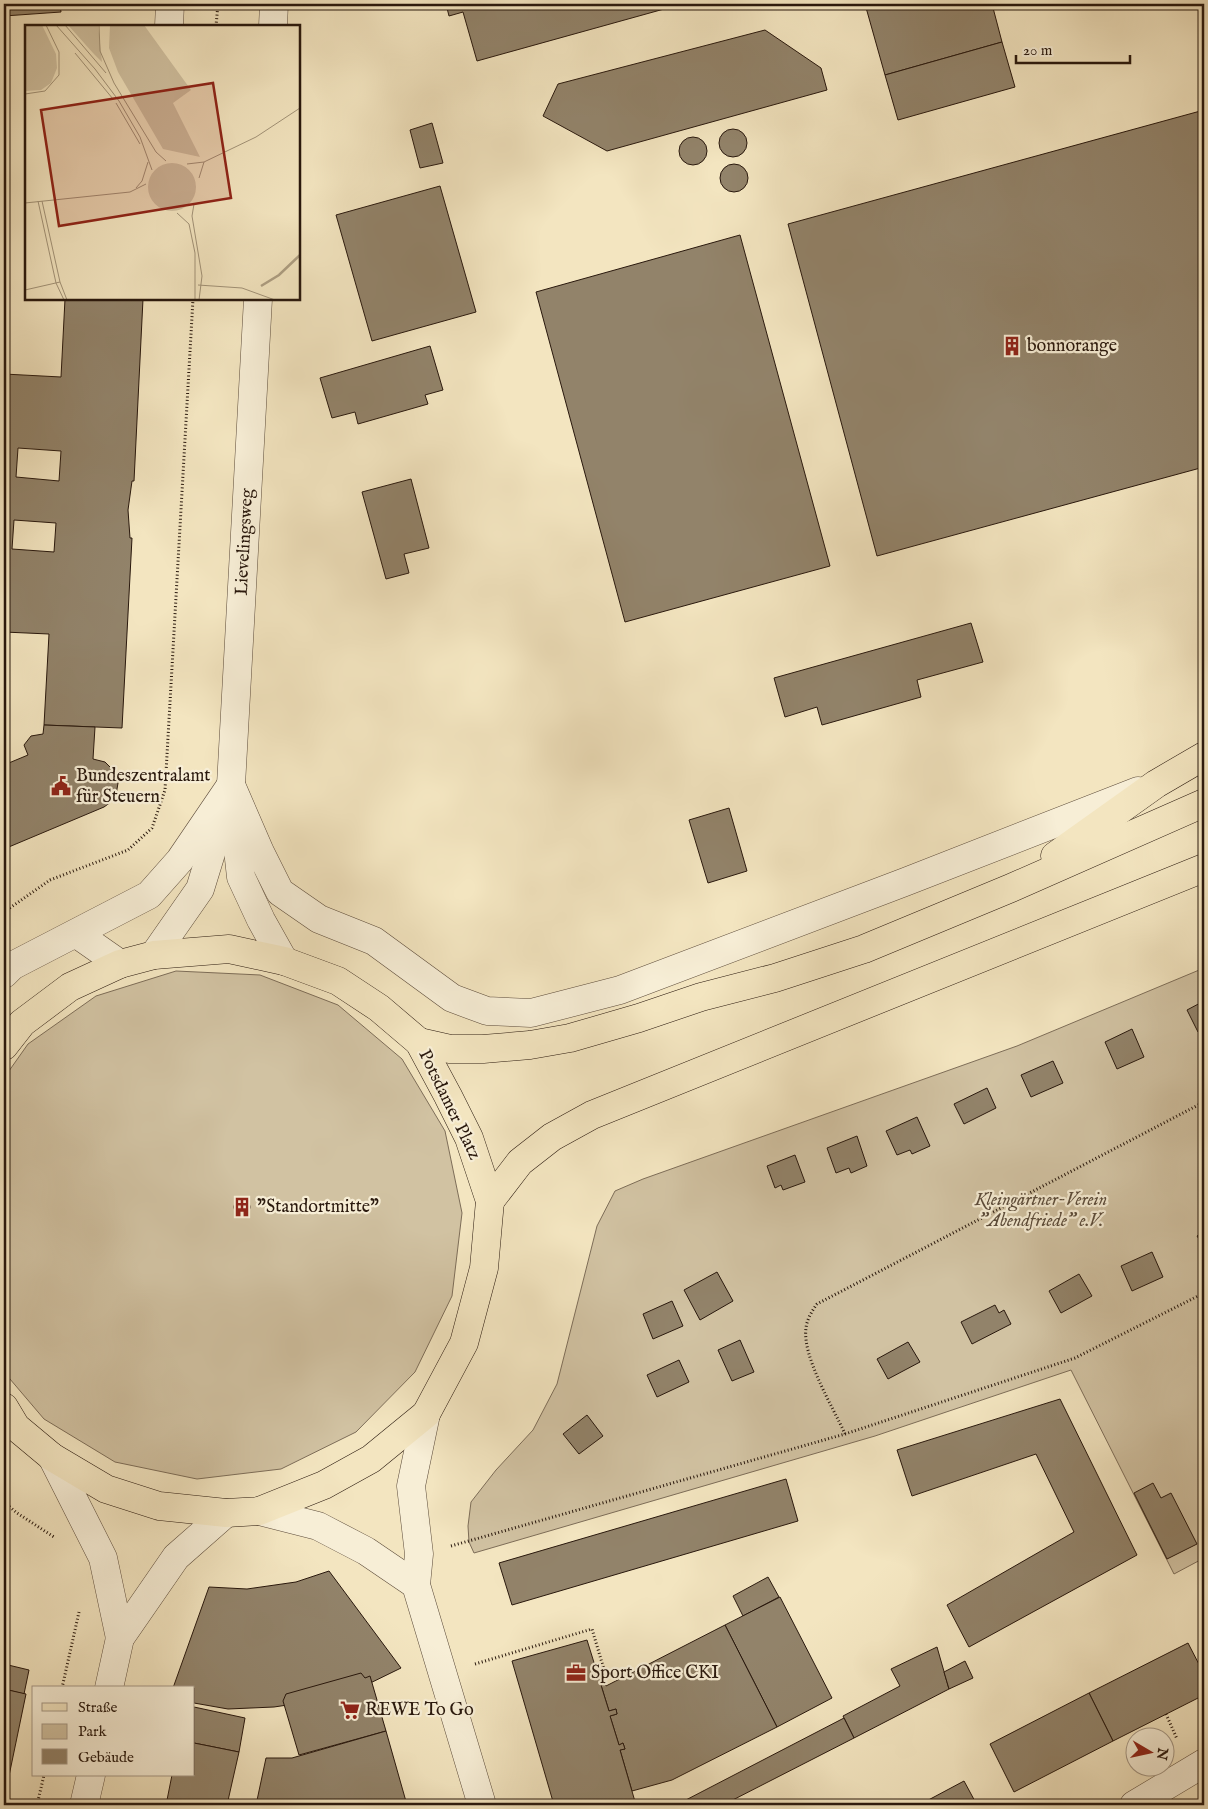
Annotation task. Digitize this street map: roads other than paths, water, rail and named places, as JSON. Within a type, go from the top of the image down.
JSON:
[{"type":"main road","points":[[1012,888],[1156,784],[1204,756]]},
{"type":"main road","points":[[419,1042],[450,1049],[483,1049],[530,1045],[570,1038],[639,1018],[701,997],[775,978],[864,949],[1012,888],[1204,804]]},
{"type":"main road","points":[[490,1201],[520,1162],[552,1137],[592,1115],[1204,868]]},
{"type":"main road","name":"Potsdamer Platz","points":[[4,1046],[22,1022],[70,987],[120,964],[154,955],[229,949],[284,961],[338,981],[380,1008],[419,1042],[469,1138],[490,1201],[484,1268],[464,1343],[426,1414],[371,1459],[324,1485],[259,1511],[226,1513],[159,1506],[106,1489],[52,1457],[8,1418]]},
{"type":"street","points":[[169,25],[170,4]]},
{"type":"street","points":[[273,25],[274,4]]},
{"type":"street","name":"Lievelingsweg","points":[[258,300],[232,785],[241,877],[261,920],[284,961]]},
{"type":"street","points":[[232,785],[280,892],[319,919],[374,941],[452,998],[487,1011],[531,1013],[630,986],[905,882],[1156,784]]},
{"type":"street","points":[[4,974],[12,966],[149,895],[180,860],[232,785]]},
{"type":"street","name":"Lievelingsweg","points":[[154,955],[200,889],[232,785]]},
{"type":"street","points":[[77,934],[120,964]]},
{"type":"street","points":[[426,1414],[411,1486],[419,1554],[416,1585],[482,1805]]},
{"type":"street","points":[[52,1457],[103,1558],[120,1638]]},
{"type":"street","points":[[259,1511],[318,1526],[366,1551],[416,1585]]},
{"type":"street","points":[[109,1686],[120,1638],[176,1558],[226,1513]]},
{"type":"street","points":[[1134,1805],[1204,1763]]},
{"type":"street","points":[[84,1805],[90,1776]]},
{"type":"place","name":"bonnorange","points":[[1012,346]]},
{"type":"place","name":"Bundeszentralamt für Steuern","points":[[61,786]]},
{"type":"place","name":"\"Standortmitte\"","points":[[242,1207]]},
{"type":"place","name":"Sport Office CKI","points":[[576,1673]]},
{"type":"place","name":"REWE To Go","points":[[350,1710]]},
{"type":"park label","name":"Kleingärtner-Verein \"Abendfriede\" e.V.","points":[[1041,1210]]}]
